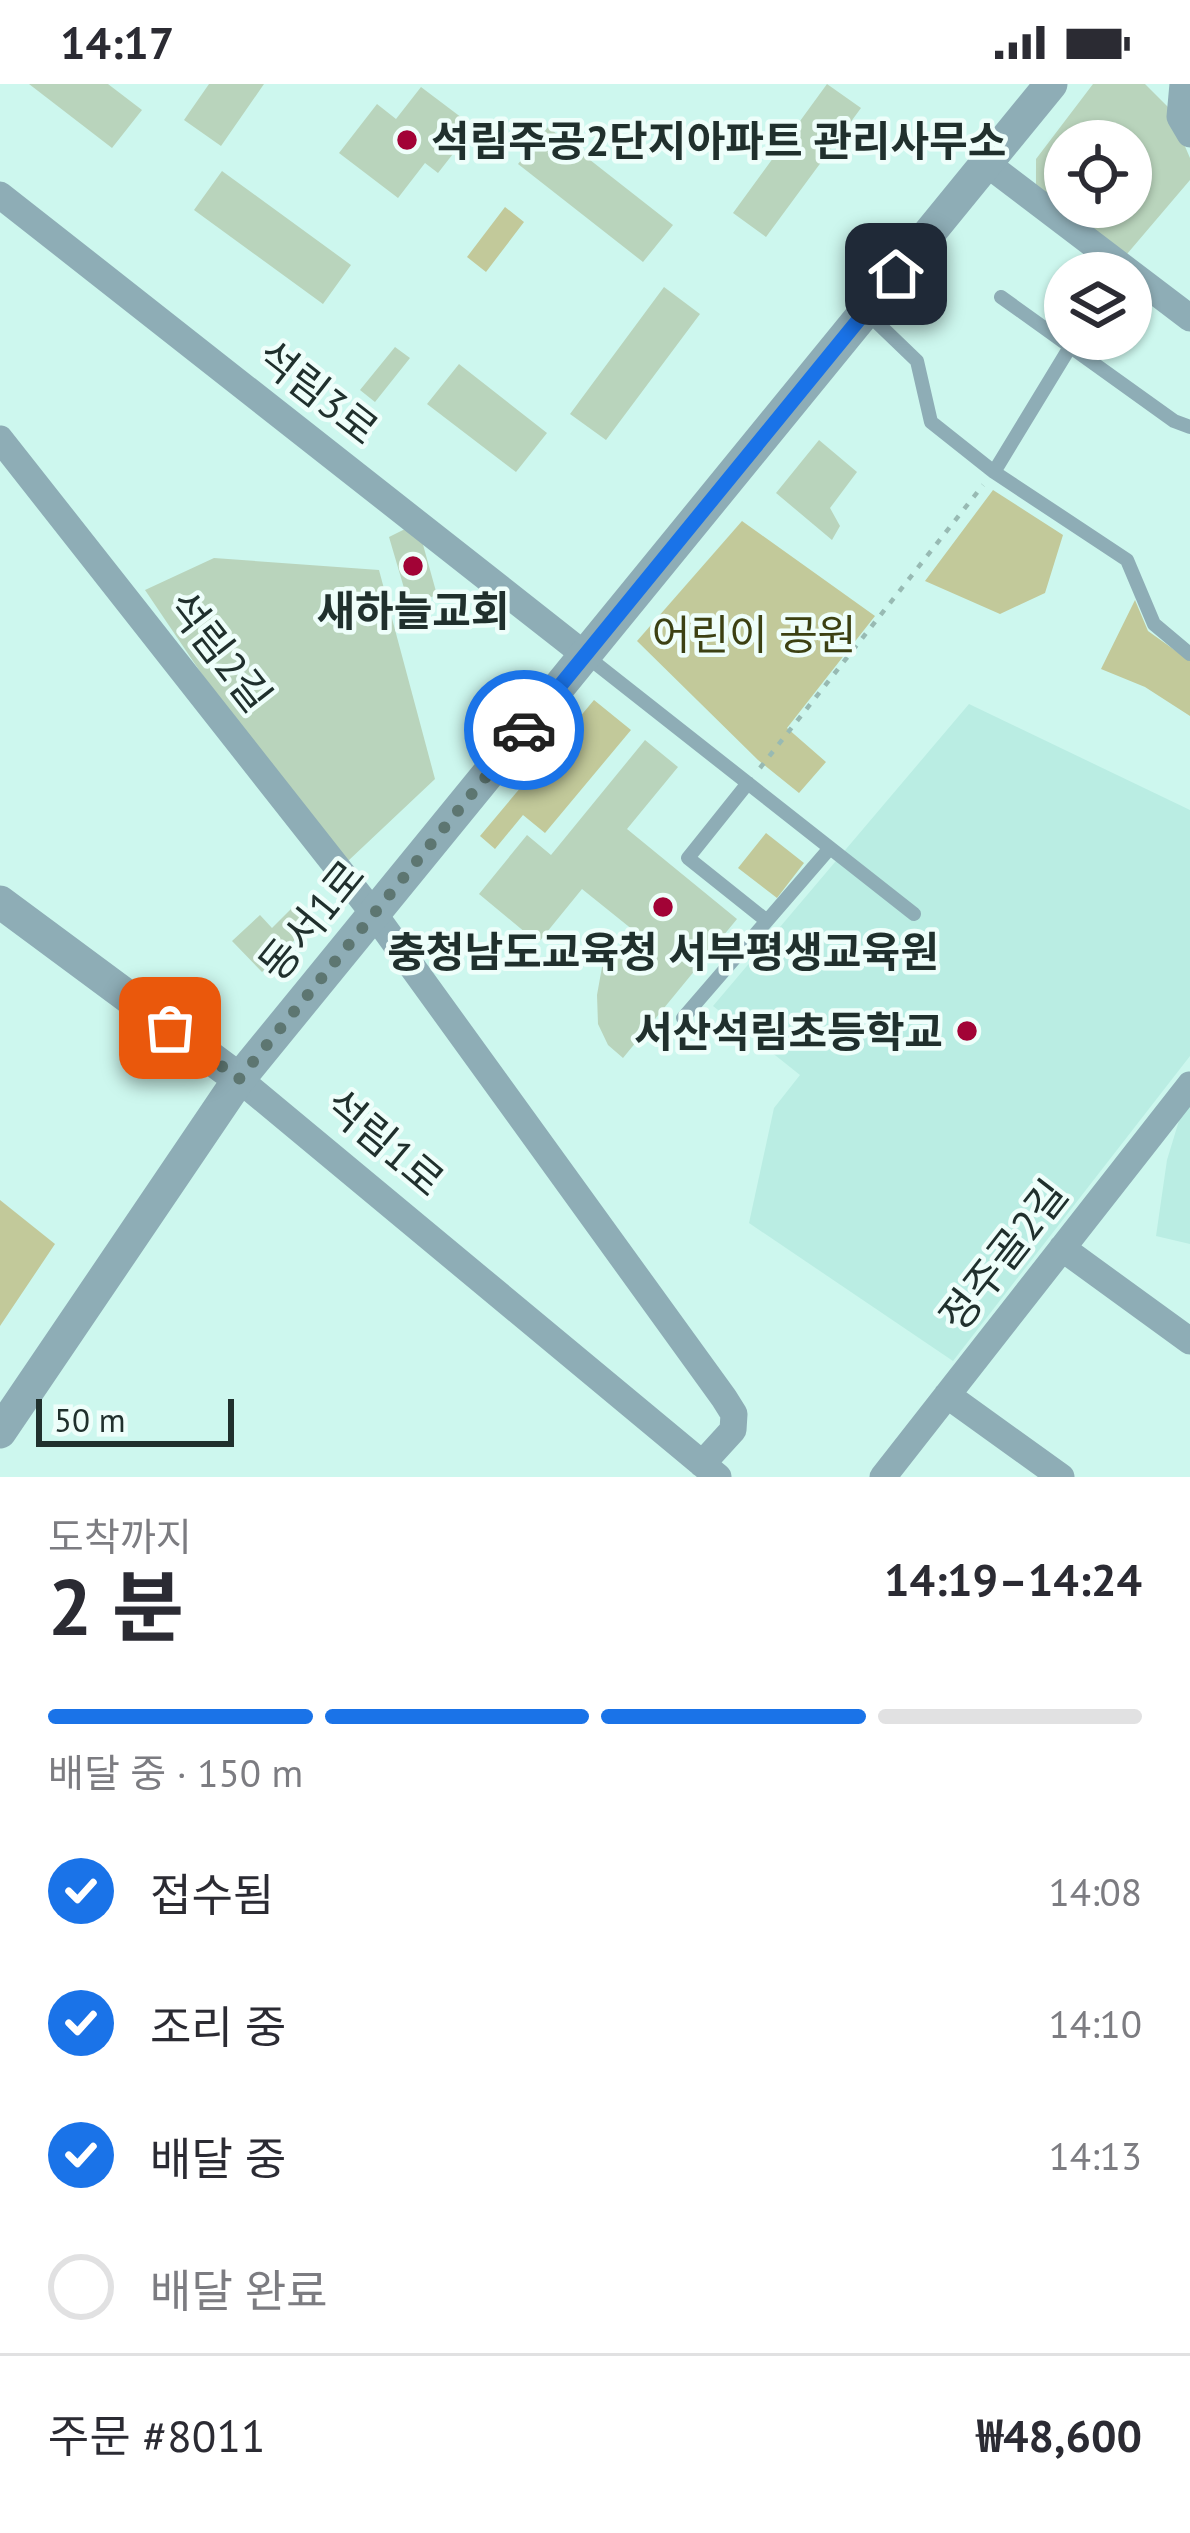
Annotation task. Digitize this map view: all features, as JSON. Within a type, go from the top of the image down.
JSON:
[{"type":"street","name":"동서1로","points":[[0,1432],[239,1079],[1051,84]]},
{"type":"street","points":[[1183,84],[1180,117],[1190,134]]},
{"type":"street","points":[[986,163],[1190,318]]},
{"type":"street","name":"석림3로","points":[[0,195],[585,656]]},
{"type":"street","name":"석림2길","points":[[0,439],[374,914]]},
{"type":"street","name":"석림1로","points":[[0,902],[239,1079],[710,1470],[733,1430],[734,1414],[374,914]]},
{"type":"street","name":"정주골2길","points":[[883,1477],[1190,1085]]},
{"type":"street","points":[[1062,1248],[1190,1341]]},
{"type":"street","points":[[947,1395],[1060,1477]]},
{"type":"lane","points":[[1001,298],[1044,329]]},
{"type":"lane","points":[[865,311],[917,361],[931,422],[994,472],[1127,560],[1154,624],[1190,654]]},
{"type":"lane","points":[[994,472],[1062,360]]},
{"type":"lane","points":[[1088,360],[1174,421],[1190,427]]},
{"type":"lane","points":[[585,656],[914,914]]},
{"type":"lane","points":[[748,783],[688,857],[767,921]]},
{"type":"lane","points":[[683,1018],[830,848]]},
{"type":"path","points":[[748,783],[994,472]]},
{"type":"shaded area","name":"서산석림초등학교","points":[[969,704],[1190,810],[1190,1056],[953,1361],[749,1223],[774,1108],[800,1075],[713,1006]]},
{"type":"shaded area","points":[[1190,1106],[1190,1244],[1156,1236],[1167,1160],[1181,1114]]},
{"type":"green space","points":[[505,207],[524,222],[486,272],[467,257]]},
{"type":"green space","points":[[993,490],[1063,535],[1045,593],[1000,614],[925,581]]},
{"type":"green space","name":"어린이 공원","points":[[742,521],[875,616],[787,728],[826,762],[799,793],[758,760],[637,641]]},
{"type":"green space","points":[[1135,600],[1148,631],[1190,661],[1190,716],[1145,687],[1101,669]]},
{"type":"green space","points":[[594,700],[631,730],[545,833],[523,815],[495,849],[480,836]]},
{"type":"green space","points":[[766,833],[804,863],[777,898],[738,868]]},
{"type":"green space","points":[[0,1200],[55,1244],[0,1326]]},
{"type":"building","points":[[29,84],[108,84],[142,110],[112,148]]},
{"type":"building","points":[[209,84],[264,84],[221,146],[184,120]]},
{"type":"building","points":[[827,84],[861,108],[766,237],[733,213]]},
{"type":"building","points":[[1093,84],[1145,84],[1168,107],[1190,158],[1190,180],[1152,225],[1152,120],[1066,120]]},
{"type":"building","name":"석림주공2단지아파트 관리사무소","points":[[421,87],[474,127],[438,173],[425,163],[398,198],[339,153],[377,104],[396,119]]},
{"type":"building","points":[[548,127],[673,225],[643,262],[518,164]]},
{"type":"building","points":[[1044,148],[1044,205],[1036,200],[1036,159]]},
{"type":"building","points":[[222,171],[351,265],[323,304],[194,210]]},
{"type":"building","points":[[1083,228],[1149,228],[1124,252]]},
{"type":"building","points":[[664,287],[700,314],[606,440],[570,414]]},
{"type":"building","points":[[395,347],[410,358],[375,402],[360,390]]},
{"type":"building","points":[[459,364],[547,433],[516,472],[427,404]]},
{"type":"building","points":[[819,440],[857,472],[830,508],[840,526],[832,540],[776,493]]},
{"type":"building","name":"새하늘교회","points":[[417,523],[437,595],[409,605],[389,537]]},
{"type":"building","points":[[214,558],[379,570],[435,779],[348,861],[224,707],[145,590]]},
{"type":"building","name":"충청남도교육청 서부평생교육원","points":[[645,740],[678,767],[627,829],[737,919],[623,1058],[608,1045],[598,1024],[597,995],[602,967],[633,930],[582,889],[538,943],[479,894],[527,835],[551,855]]},
{"type":"building","points":[[294,906],[311,924],[262,972],[232,941],[260,915],[272,928]]},
{"type":"way so far","points":[[170,1028],[239,1079],[524,730]]},
{"type":"place","name":"석림주공2단지아파트 관리사무소","points":[[407,140]]},
{"type":"place","name":"새하늘교회","points":[[413,566]]},
{"type":"place","name":"충청남도교육청 서부평생교육원","points":[[663,907]]},
{"type":"place","name":"서산석림초등학교","points":[[967,1031]]},
{"type":"route","points":[[524,730],[896,274]]}]
